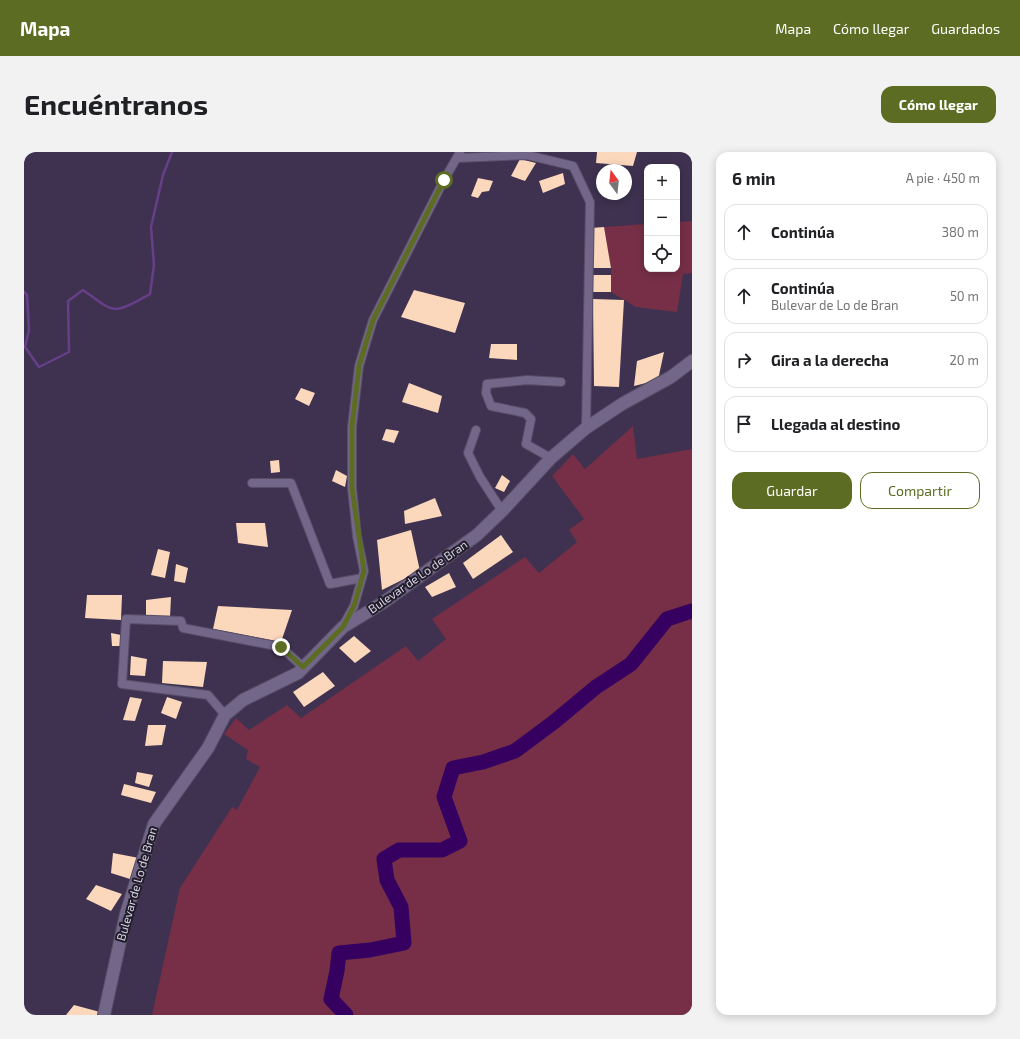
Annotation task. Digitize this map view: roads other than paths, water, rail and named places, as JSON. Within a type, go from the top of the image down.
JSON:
[{"type":"street","points":[[343,627],[354,606],[364,571],[352,488],[352,427],[359,366],[373,320],[459,155],[527,155],[573,166],[590,202],[586,428]]},
{"type":"street","name":"Bulevar de Lo de Bran","points":[[104,1015],[126,914],[154,824],[208,748],[225,715],[243,700],[298,673],[343,627],[384,602],[425,574],[477,535],[502,511],[551,458],[586,428],[622,404],[670,377],[692,361]]},
{"type":"street","points":[[551,458],[526,444],[531,419],[525,412],[491,406],[486,393],[487,384],[527,380],[561,382]]},
{"type":"street","points":[[476,430],[468,453],[480,477],[502,511]]},
{"type":"street","points":[[252,483],[291,483],[330,584],[362,578]]},
{"type":"street","points":[[225,715],[208,695],[122,684],[126,619],[181,621],[183,628],[281,647],[303,667]]},
{"type":"waterway","points":[[24,292],[27,295],[29,330],[25,347],[39,367],[69,352],[68,301],[83,290],[109,308],[115,309],[122,308],[150,294],[154,265],[151,227],[163,175],[172,152]]},
{"type":"waterway","points":[[346,1015],[331,999],[339,953],[370,950],[404,943],[401,907],[387,880],[384,859],[399,850],[442,850],[460,841],[444,797],[453,768],[483,762],[515,751],[554,722],[596,687],[631,664],[667,619],[692,611]]}]
